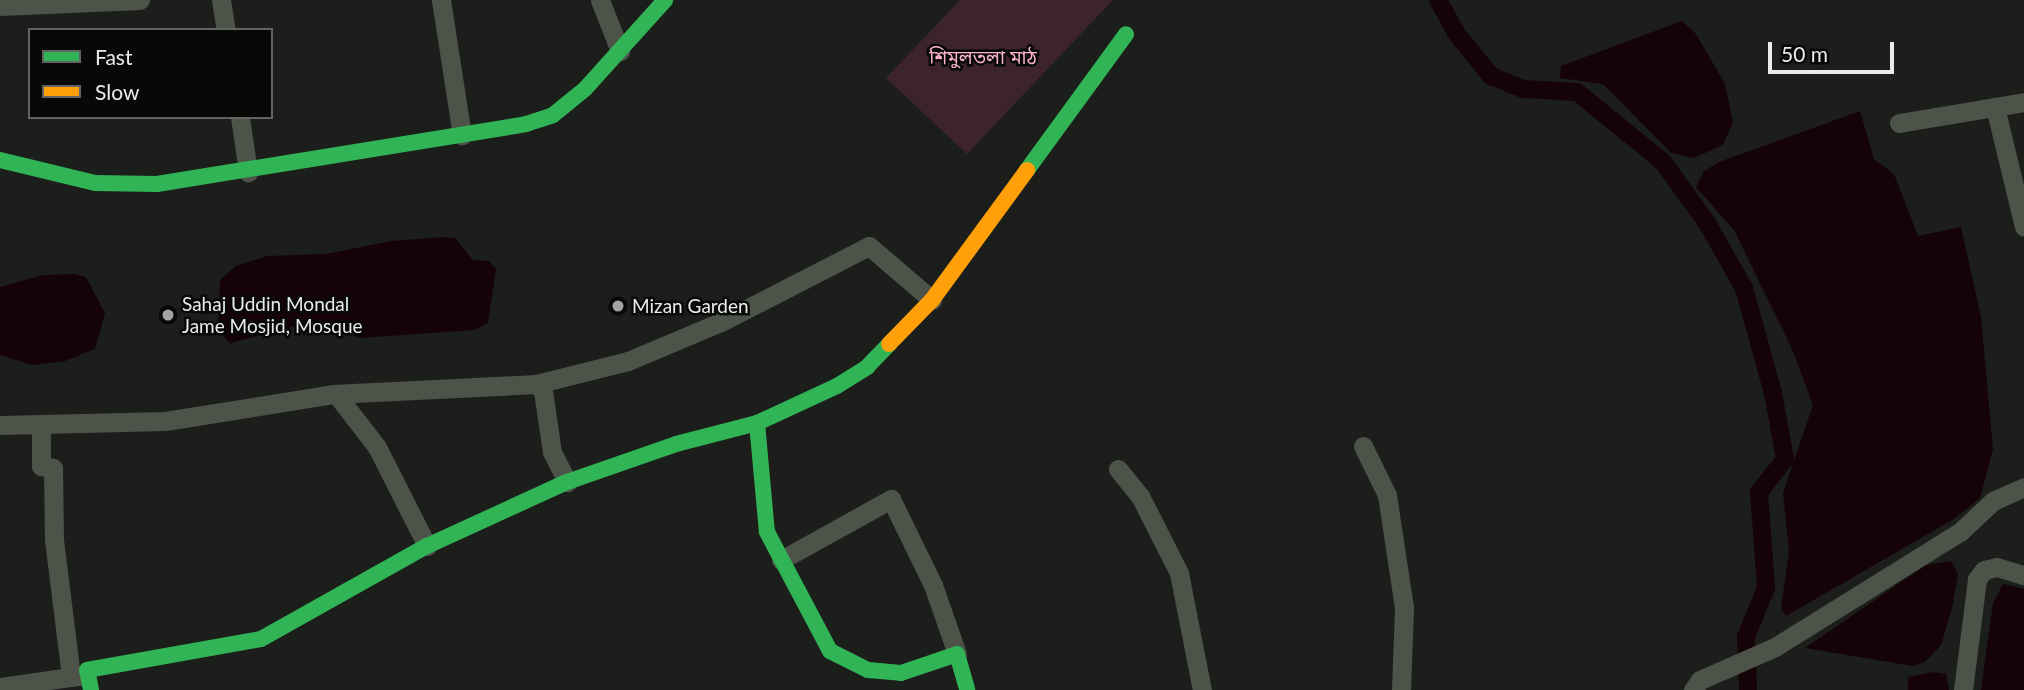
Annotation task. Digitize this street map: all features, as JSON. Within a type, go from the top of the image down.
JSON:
[{"type":"street","points":[[0,6],[140,0]]},
{"type":"street","points":[[221,0],[226,28]]},
{"type":"street","points":[[441,0],[462,135]]},
{"type":"street","points":[[600,0],[620,51]]},
{"type":"street","points":[[0,160],[95,183],[157,184],[248,172],[462,135],[553,115],[620,51],[665,0]]},
{"type":"street","points":[[83,681],[87,670],[261,639],[427,546],[567,482],[676,444],[757,423],[790,411],[867,367],[932,300],[1126,34]]},
{"type":"street","points":[[1899,123],[2024,102]]},
{"type":"street","points":[[1995,107],[2024,227]]},
{"type":"street","points":[[240,119],[248,172]]},
{"type":"street","points":[[0,425],[165,421],[337,394],[536,384],[651,351],[723,321],[869,246],[932,300]]},
{"type":"street","points":[[536,384],[543,391],[552,452],[567,482]]},
{"type":"street","points":[[337,394],[377,447],[427,546]]},
{"type":"street","points":[[757,423],[767,532],[830,651],[868,670],[901,674],[957,654]]},
{"type":"street","points":[[41,424],[41,466],[53,468],[54,540],[83,681]]},
{"type":"street","points":[[1363,446],[1387,495],[1404,608],[1401,690]]},
{"type":"street","points":[[1118,468],[1140,496],[1180,573],[1202,690]]},
{"type":"street","points":[[1696,685],[1775,647],[1961,531],[1993,501],[2024,487]]},
{"type":"street","points":[[781,560],[891,499],[933,585],[967,690]]},
{"type":"street","points":[[1963,690],[1978,579],[1984,570],[1997,567],[2024,575]]},
{"type":"street","points":[[0,687],[83,681]]},
{"type":"green space","name":"শিমুলতলা মাঠ","points":[[960,0],[1113,0],[967,154],[886,78]]},
{"type":"shaded area","points":[[1682,21],[1696,34],[1725,84],[1733,122],[1723,145],[1694,158],[1671,153],[1603,84],[1560,78],[1561,66]]},
{"type":"shaded area","points":[[1860,111],[1874,159],[1894,174],[1918,236],[1961,227],[1981,317],[1993,449],[1980,498],[1954,519],[1786,616],[1781,608],[1789,551],[1783,493],[1813,405],[1792,349],[1734,230],[1696,187],[1704,171],[1719,162]]},
{"type":"shaded area","points":[[455,238],[473,260],[489,261],[496,269],[488,323],[474,330],[361,338],[310,322],[230,343],[218,331],[220,280],[236,266],[267,256],[326,254],[391,241]]},
{"type":"shaded area","points":[[74,274],[86,277],[105,313],[95,349],[65,361],[32,365],[0,355],[0,287],[43,275]]},
{"type":"shaded area","points":[[1951,561],[1958,574],[1952,608],[1941,645],[1925,662],[1913,666],[1805,648],[1926,565]]},
{"type":"shaded area","points":[[2003,584],[2024,589],[2024,690],[1981,690],[1993,603]]},
{"type":"shaded area","points":[[1933,672],[1946,674],[1949,690],[1908,690],[1908,677]]},
{"type":"waterway","points":[[1438,0],[1456,33],[1491,76],[1524,89],[1577,92],[1663,162],[1707,223],[1744,288],[1773,393],[1785,459],[1759,492],[1766,588],[1746,637],[1748,690]]},
{"type":"traffic: fast","points":[[0,160],[95,183],[157,184],[526,124],[553,115],[585,89],[665,0]]},
{"type":"traffic: fast","points":[[1027,170],[1126,34]]},
{"type":"traffic: fast","points":[[91,690],[87,670],[261,639],[427,546],[567,482],[676,444],[757,423],[837,386],[867,367],[889,344]]},
{"type":"traffic: fast","points":[[757,423],[767,532],[830,651],[868,670],[901,673],[957,654],[967,690]]},
{"type":"traffic: slow","points":[[889,344],[932,300],[1027,170]]},
{"type":"place","name":"Mizan Garden","points":[[618,306]]},
{"type":"place","name":"Sahaj Uddin Mondal Jame Mosjid, Mosque","points":[[168,315]]}]
